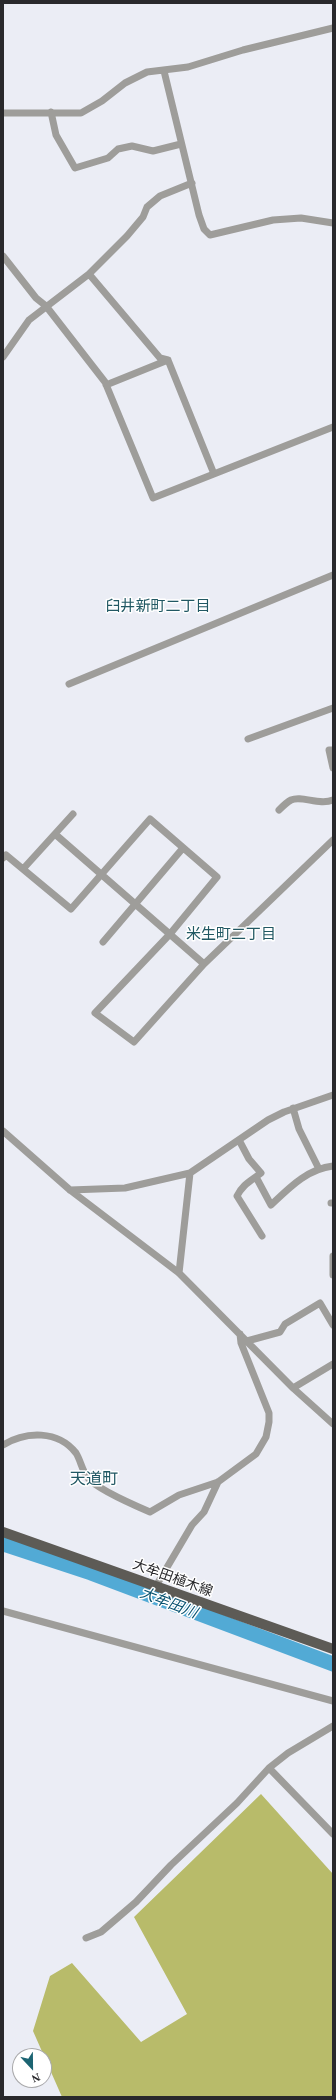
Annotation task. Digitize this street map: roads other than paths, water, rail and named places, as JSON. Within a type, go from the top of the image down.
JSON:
[{"type":"main road","name":"大牟田植木線","points":[[3,1532],[333,1649]]},
{"type":"street","points":[[3,113],[81,113],[102,101],[125,82],[147,72],[188,67],[243,50],[333,28]]},
{"type":"street","points":[[164,71],[168,95],[182,137],[181,144],[204,228],[210,235],[273,220],[301,218],[333,223]]},
{"type":"street","points":[[51,112],[56,135],[75,168],[108,158],[118,149],[132,146],[153,151],[181,144]]},
{"type":"street","points":[[3,357],[29,320],[89,274],[127,236],[143,217],[146,207],[160,196],[192,183]]},
{"type":"street","points":[[3,256],[36,298],[46,306],[106,386],[153,498],[333,427]]},
{"type":"street","points":[[89,274],[160,358],[168,360]]},
{"type":"street","points":[[106,386],[168,360]]},
{"type":"street","points":[[168,360],[214,474]]},
{"type":"street","points":[[69,684],[333,575]]},
{"type":"street","points":[[248,739],[333,708]]},
{"type":"street","points":[[333,750],[329,750],[333,768]]},
{"type":"street","points":[[279,810],[291,799],[301,799],[315,802],[333,800]]},
{"type":"street","points":[[23,869],[73,814]]},
{"type":"street","points":[[3,858],[6,855],[71,909],[150,819],[217,877],[170,934],[95,1013],[134,1042],[204,964],[333,840]]},
{"type":"street","points":[[55,834],[204,964]]},
{"type":"street","points":[[103,942],[183,848]]},
{"type":"street","points":[[70,1190],[125,1188],[190,1173],[268,1120],[293,1108],[333,1095]]},
{"type":"street","points":[[293,1108],[299,1129],[319,1169]]},
{"type":"street","points":[[3,1131],[70,1190],[179,1273],[293,1388],[333,1424]]},
{"type":"street","points":[[239,1140],[248,1159],[261,1173],[248,1181],[240,1189],[237,1196],[262,1236]]},
{"type":"street","points":[[256,1177],[271,1205],[298,1179],[319,1169],[333,1166]]},
{"type":"street","points":[[179,1273],[190,1173]]},
{"type":"street","points":[[333,1256],[333,1276]]},
{"type":"street","points":[[247,1341],[280,1332],[285,1324],[320,1303],[333,1325]]},
{"type":"street","points":[[3,1445],[32,1435],[47,1435],[60,1440],[76,1453],[88,1479],[110,1493],[150,1512],[179,1495],[218,1482],[256,1454],[266,1437],[269,1422],[269,1414],[241,1343],[240,1334]]},
{"type":"street","points":[[293,1388],[333,1364]]},
{"type":"street","points":[[156,1586],[192,1525],[204,1512],[218,1482]]},
{"type":"street","points":[[3,1611],[333,1701]]},
{"type":"street","points":[[86,1938],[101,1932],[136,1902],[171,1866],[237,1803],[269,1768],[288,1753],[333,1726]]},
{"type":"street","points":[[269,1768],[333,1834]]},
{"type":"waterway","name":"大牟田川","points":[[3,1544],[91,1573],[333,1664]]},
{"type":"district","name":"臼井新町二丁目","points":[[158,605]]},
{"type":"district","name":"米生町二丁目","points":[[231,933]]},
{"type":"district","name":"天道町","points":[[94,1478]]}]
